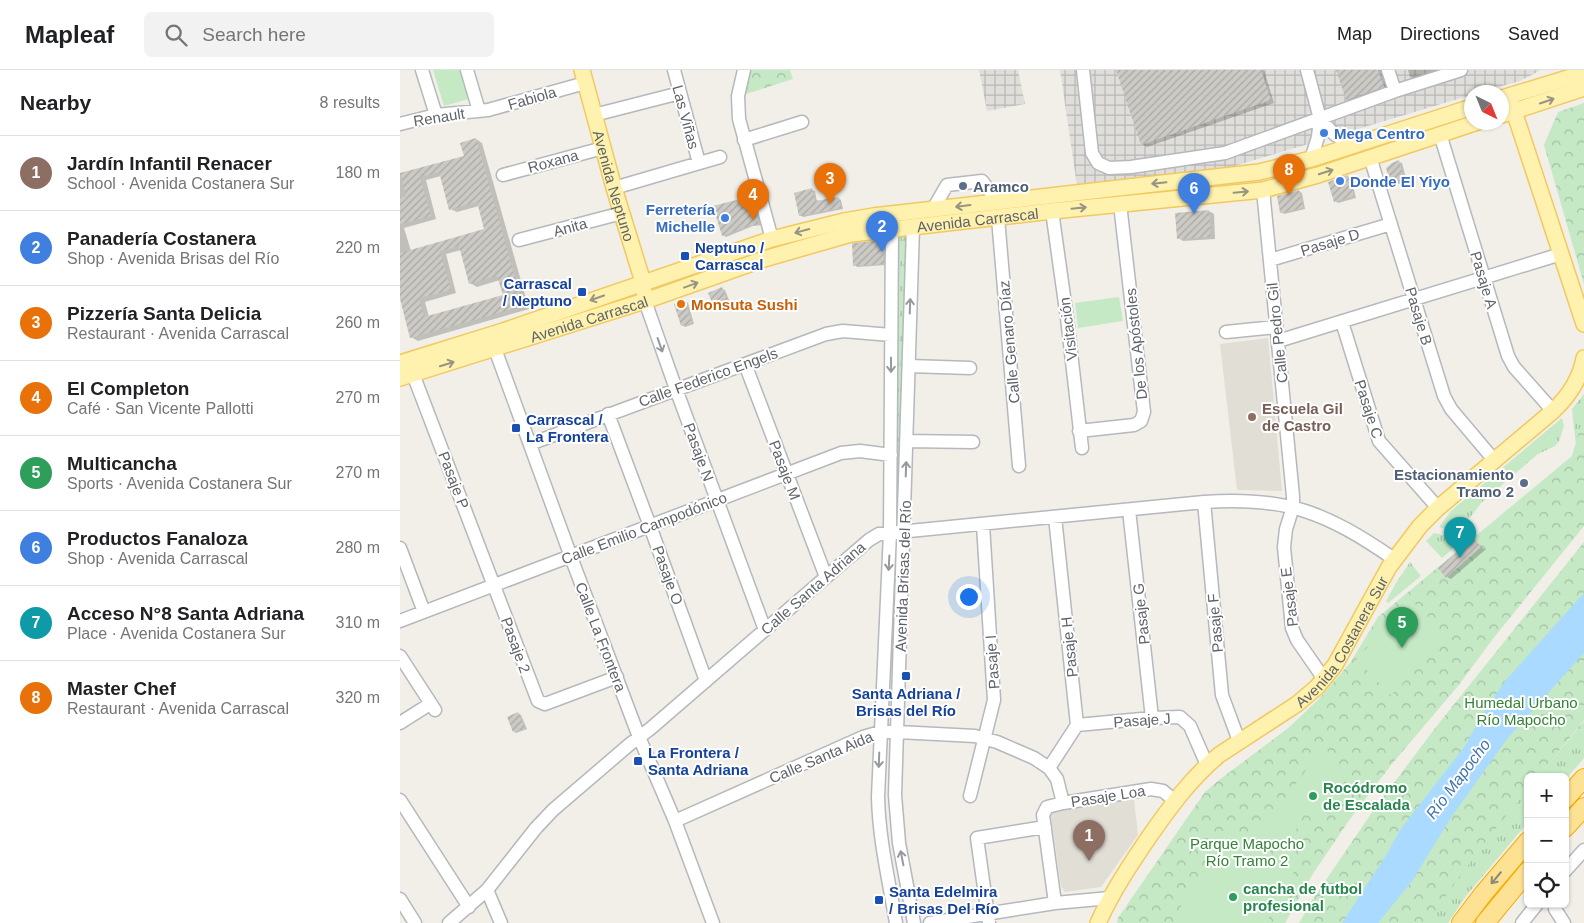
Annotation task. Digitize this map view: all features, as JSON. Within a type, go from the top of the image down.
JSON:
[{"type":"highway","points":[[1569,795],[1584,778]]},
{"type":"highway","points":[[1569,824],[1584,807]]},
{"type":"highway","points":[[1460,923],[1524,846]]},
{"type":"highway","points":[[1485,923],[1524,876]]},
{"type":"main road","name":"Avenida Neptuno","points":[[584,76],[614,188],[643,282],[645,301]]},
{"type":"main road","points":[[1509,96],[1574,77]]},
{"type":"main road","points":[[1509,112],[1574,77]]},
{"type":"main road","name":"Avenida Carrascal","points":[[400,363],[503,331],[772,239],[844,221],[933,209],[1260,172],[1311,159],[1464,110]]},
{"type":"main road","points":[[1509,116],[1561,254],[1584,324]]},
{"type":"main road","name":"Avenida Carrascal","points":[[407,376],[645,301],[764,259],[851,234],[1052,211],[1263,190],[1318,175],[1464,126]]},
{"type":"main road","points":[[764,259],[771,251],[772,239]]},
{"type":"main road","name":"Avenida Costanera Sur","points":[[1098,923],[1127,870],[1175,800],[1207,765],[1297,704],[1324,680],[1335,665],[1394,559],[1420,526],[1438,508],[1567,398],[1573,389],[1584,358]]},
{"type":"street","points":[[422,70],[436,115]]},
{"type":"street","points":[[467,70],[479,111]]},
{"type":"street","name":"Las Viñas","points":[[674,70],[699,163]]},
{"type":"street","points":[[744,70],[739,88],[738,108],[744,140],[772,239]]},
{"type":"street","points":[[1083,70],[1092,153],[1098,162],[1109,168],[1131,167],[1225,153],[1320,120],[1395,91],[1460,70]]},
{"type":"street","points":[[1307,70],[1320,120],[1318,137],[1311,159]]},
{"type":"street","points":[[1388,70],[1395,91]]},
{"type":"street","name":"Fabiola","points":[[479,111],[584,76]]},
{"type":"street","points":[[594,115],[680,93]]},
{"type":"street","name":"Renault","points":[[400,124],[436,115],[479,111]]},
{"type":"street","points":[[1320,120],[1334,134],[1352,146]]},
{"type":"street","points":[[744,140],[802,122]]},
{"type":"street","name":"Pasaje A","points":[[1440,134],[1511,364],[1554,411]]},
{"type":"street","name":"Roxana","points":[[503,175],[603,148]]},
{"type":"street","points":[[614,188],[720,157]]},
{"type":"street","name":"Pasaje B","points":[[1370,157],[1446,401],[1494,460]]},
{"type":"street","points":[[933,209],[947,185],[982,181],[998,202]]},
{"type":"street","name":"Calle Pedro Gil","points":[[1263,190],[1293,507]]},
{"type":"street","name":"De los Apóstoles","points":[[1079,431],[1134,425],[1141,421],[1144,412],[1120,204]]},
{"type":"street","name":"Visitación","points":[[1052,211],[1082,448]]},
{"type":"street","name":"Anita","points":[[519,240],[622,213]]},
{"type":"street","name":"Calle Genaro Díaz","points":[[998,218],[1019,466]]},
{"type":"street","name":"Pasaje D","points":[[1270,260],[1391,224]]},
{"type":"street","name":"Avenida Brisas del Río","points":[[913,228],[895,795],[899,843],[914,923]]},
{"type":"street","name":"Avenida Brisas del Río","points":[[892,229],[890,533],[880,732],[878,824],[896,923]]},
{"type":"street","points":[[1278,341],[1561,254]]},
{"type":"street","name":"Pasaje N","points":[[645,301],[764,630]]},
{"type":"street","name":"Pasaje C","points":[[1342,322],[1379,442],[1438,508]]},
{"type":"street","points":[[1226,332],[1276,328]]},
{"type":"street","name":"Calle Federico Engels","points":[[530,444],[831,332],[842,331],[891,335]]},
{"type":"street","name":"Calle La Frontera","points":[[495,349],[570,556],[640,737],[675,821],[713,923]]},
{"type":"street","name":"Pasaje M","points":[[745,364],[826,577]]},
{"type":"street","points":[[909,366],[970,368]]},
{"type":"street","name":"Pasaje P","points":[[407,376],[494,585]]},
{"type":"street","name":"Pasaje O","points":[[608,414],[706,681]]},
{"type":"street","points":[[907,441],[973,442]]},
{"type":"street","name":"Calle Emilio Campodónico","points":[[400,621],[847,452],[860,450],[891,455]]},
{"type":"street","name":"Calle Santa Adriana","points":[[449,923],[487,890],[544,819],[873,537],[890,533],[1204,502],[1255,502],[1293,507],[1328,519],[1361,537],[1394,559]]},
{"type":"street","name":"Pasaje F","points":[[1204,502],[1222,696],[1240,741]]},
{"type":"street","name":"Pasaje E","points":[[1293,507],[1284,542],[1292,628],[1297,640],[1324,680]]},
{"type":"street","name":"Pasaje G","points":[[1129,510],[1152,718]]},
{"type":"street","name":"Pasaje H","points":[[1055,517],[1077,726]]},
{"type":"street","name":"Pasaje I","points":[[970,796],[993,706],[994,694],[983,525]]},
{"type":"street","points":[[400,548],[424,612]]},
{"type":"street","name":"Pasaje 2","points":[[494,585],[536,699],[540,703],[545,704],[617,677]]},
{"type":"street","points":[[400,656],[432,707],[400,723]]},
{"type":"street","name":"Pasaje J","points":[[1077,726],[1152,718],[1176,717],[1184,719],[1190,726],[1207,765]]},
{"type":"street","points":[[1062,803],[1057,779],[1049,768],[1077,726]]},
{"type":"street","name":"Calle Santa Aida","points":[[675,821],[863,736],[880,732],[984,738],[1034,758],[1049,768]]},
{"type":"street","name":"Pasaje Loa","points":[[988,918],[977,838],[1044,821],[1047,807],[1062,803],[1151,789],[1163,791],[1175,800]]},
{"type":"street","points":[[400,800],[468,907]]},
{"type":"street","points":[[1044,821],[1055,903]]},
{"type":"street","points":[[1569,867],[1584,850]]},
{"type":"street","points":[[487,890],[501,923]]},
{"type":"street","points":[[930,923],[988,918],[1055,903],[1110,898]]},
{"type":"street","points":[[400,899],[415,923]]},
{"type":"street","points":[[1522,923],[1534,908]]},
{"type":"street","points":[[1555,908],[1564,923]]},
{"type":"shaded area","points":[[979,70],[1018,70],[1025,104],[987,111]]},
{"type":"shaded area","points":[[1060,70],[1541,70],[1520,81],[1505,85],[1464,85],[1464,97],[1218,171],[1077,186]]},
{"type":"shaded area","name":"Escuela Gil de Castro","points":[[1268,338],[1282,491],[1237,490],[1220,344]]},
{"type":"shaded area","points":[[1134,799],[1138,835],[1101,887],[1065,892],[1061,886],[1050,810]]},
{"type":"green space","points":[[433,70],[460,70],[468,99],[444,106]]},
{"type":"green space","points":[[749,70],[790,70],[793,79],[743,95]]},
{"type":"green space","points":[[1584,103],[1584,284],[1544,145],[1558,112]]},
{"type":"green space","points":[[903,235],[906,238],[900,521],[895,521],[898,237]]},
{"type":"green space","points":[[1119,297],[1123,321],[1078,328],[1075,303]]},
{"type":"green space","points":[[1584,394],[1584,430],[1577,454],[1572,409]]},
{"type":"green space","name":"Parque Mapocho Río Tramo 2","points":[[1584,415],[1584,526],[1492,640],[1458,686],[1391,765],[1350,819],[1314,872],[1285,923],[1117,923],[1118,918],[1205,792],[1287,729],[1317,701],[1350,663],[1378,617],[1572,456]]},
{"type":"green space","points":[[1562,418],[1564,426],[1559,441],[1555,446],[1538,454],[1481,503],[1463,523],[1446,529],[1439,527],[1451,511]]},
{"type":"green space","points":[[1466,529],[1475,530],[1442,558],[1426,541],[1434,533],[1451,537]]},
{"type":"green space","name":"Humedal Urbano Río Mapocho","points":[[1584,542],[1584,720],[1541,773],[1524,773],[1524,794],[1464,871],[1429,923],[1299,923],[1313,899],[1375,808],[1436,727]]},
{"type":"green space","points":[[1410,562],[1421,576],[1388,603],[1386,601]]},
{"type":"green space","points":[[1413,602],[1448,637],[1391,695],[1356,659]]},
{"type":"green space","points":[[1584,721],[1584,758],[1569,775],[1569,773],[1541,773]]},
{"type":"green space","name":"Rocódromo de Escalada","points":[[1326,748],[1344,782],[1326,819],[1299,814],[1291,860],[1255,838],[1320,752]]},
{"type":"green space","points":[[1524,794],[1524,827],[1466,896],[1448,923],[1423,923],[1464,866]]},
{"type":"green space","name":"cancha de futbol profesional","points":[[1223,830],[1295,870],[1266,923],[1172,923]]},
{"type":"water","name":"Río Mapocho","points":[[1584,593],[1584,653],[1507,739],[1450,819],[1412,881],[1378,923],[1342,923],[1385,857],[1400,830],[1465,746],[1482,715],[1505,681]]},
{"type":"building","points":[[1116,70],[1261,70],[1271,100],[1141,145]]},
{"type":"building","points":[[1336,70],[1378,70],[1384,87],[1346,100]]},
{"type":"building","points":[[476,138],[523,306],[410,338],[400,299],[400,253],[484,229],[477,202],[449,210],[439,172],[420,177],[431,216],[400,224],[400,197],[406,196],[400,173],[464,156],[460,143]],"holes":[[[459,246],[469,284],[497,276],[503,295],[424,317],[419,298],[451,290],[440,251]]]},
{"type":"building","points":[[1399,160],[1405,181],[1391,185],[1386,168]]},
{"type":"building","points":[[1348,175],[1354,196],[1334,202],[1328,182]]},
{"type":"building","points":[[812,188],[815,201],[839,197],[841,208],[799,216],[794,193]]},
{"type":"building","points":[[1299,190],[1303,208],[1280,213],[1277,196]]},
{"type":"building","points":[[752,196],[759,224],[751,225],[722,236],[713,206]]},
{"type":"building","points":[[1209,210],[1211,237],[1177,239],[1175,213]]},
{"type":"building","points":[[882,240],[884,243],[884,264],[853,266],[852,243]]},
{"type":"building","points":[[722,287],[729,304],[715,309],[708,293]]},
{"type":"building","points":[[685,300],[692,323],[681,326],[674,304]]},
{"type":"building","points":[[1474,538],[1481,547],[1446,578],[1438,568]]},
{"type":"building","points":[[518,712],[525,728],[513,732],[507,717]]},
{"type":"place","name":"Mega Centro","points":[[1324,133]]},
{"type":"place","name":"Donde El Yiyo","points":[[1340,181]]},
{"type":"place","name":"Aramco","points":[[963,186]]},
{"type":"place","name":"Master Chef","points":[[1289,195]]},
{"type":"place","name":"Pizzería Santa Delicia","points":[[830,204]]},
{"type":"place","name":"Productos Fanaloza","points":[[1194,214]]},
{"type":"place","name":"Ferretería Michelle","points":[[725,218]]},
{"type":"place","name":"El Completon","points":[[753,220]]},
{"type":"place","name":"Panadería Costanera","points":[[882,252]]},
{"type":"place","name":"Neptuno / Carrascal","points":[[685,256]]},
{"type":"place","name":"Carrascal / Neptuno","points":[[582,292]]},
{"type":"place","name":"Monsuta Sushi","points":[[681,304]]},
{"type":"place","name":"Escuela Gil de Castro","points":[[1252,417]]},
{"type":"place","name":"Carrascal / La Frontera","points":[[516,428]]},
{"type":"place","name":"Estacionamiento Tramo 2","points":[[1524,483]]},
{"type":"place","name":"Acceso N°8 Santa Adriana","points":[[1460,558]]},
{"type":"place","name":"Multicancha","points":[[1402,648]]},
{"type":"place","name":"Santa Adriana / Brisas del Río","points":[[906,676]]},
{"type":"place","name":"La Frontera / Santa Adriana","points":[[638,761]]},
{"type":"place","name":"Rocódromo de Escalada","points":[[1313,796]]},
{"type":"place","name":"Jardín Infantil Renacer","points":[[1089,861]]},
{"type":"place","name":"cancha de futbol profesional","points":[[1233,897]]},
{"type":"place","name":"Santa Edelmira / Brisas Del Río","points":[[879,900]]}]
